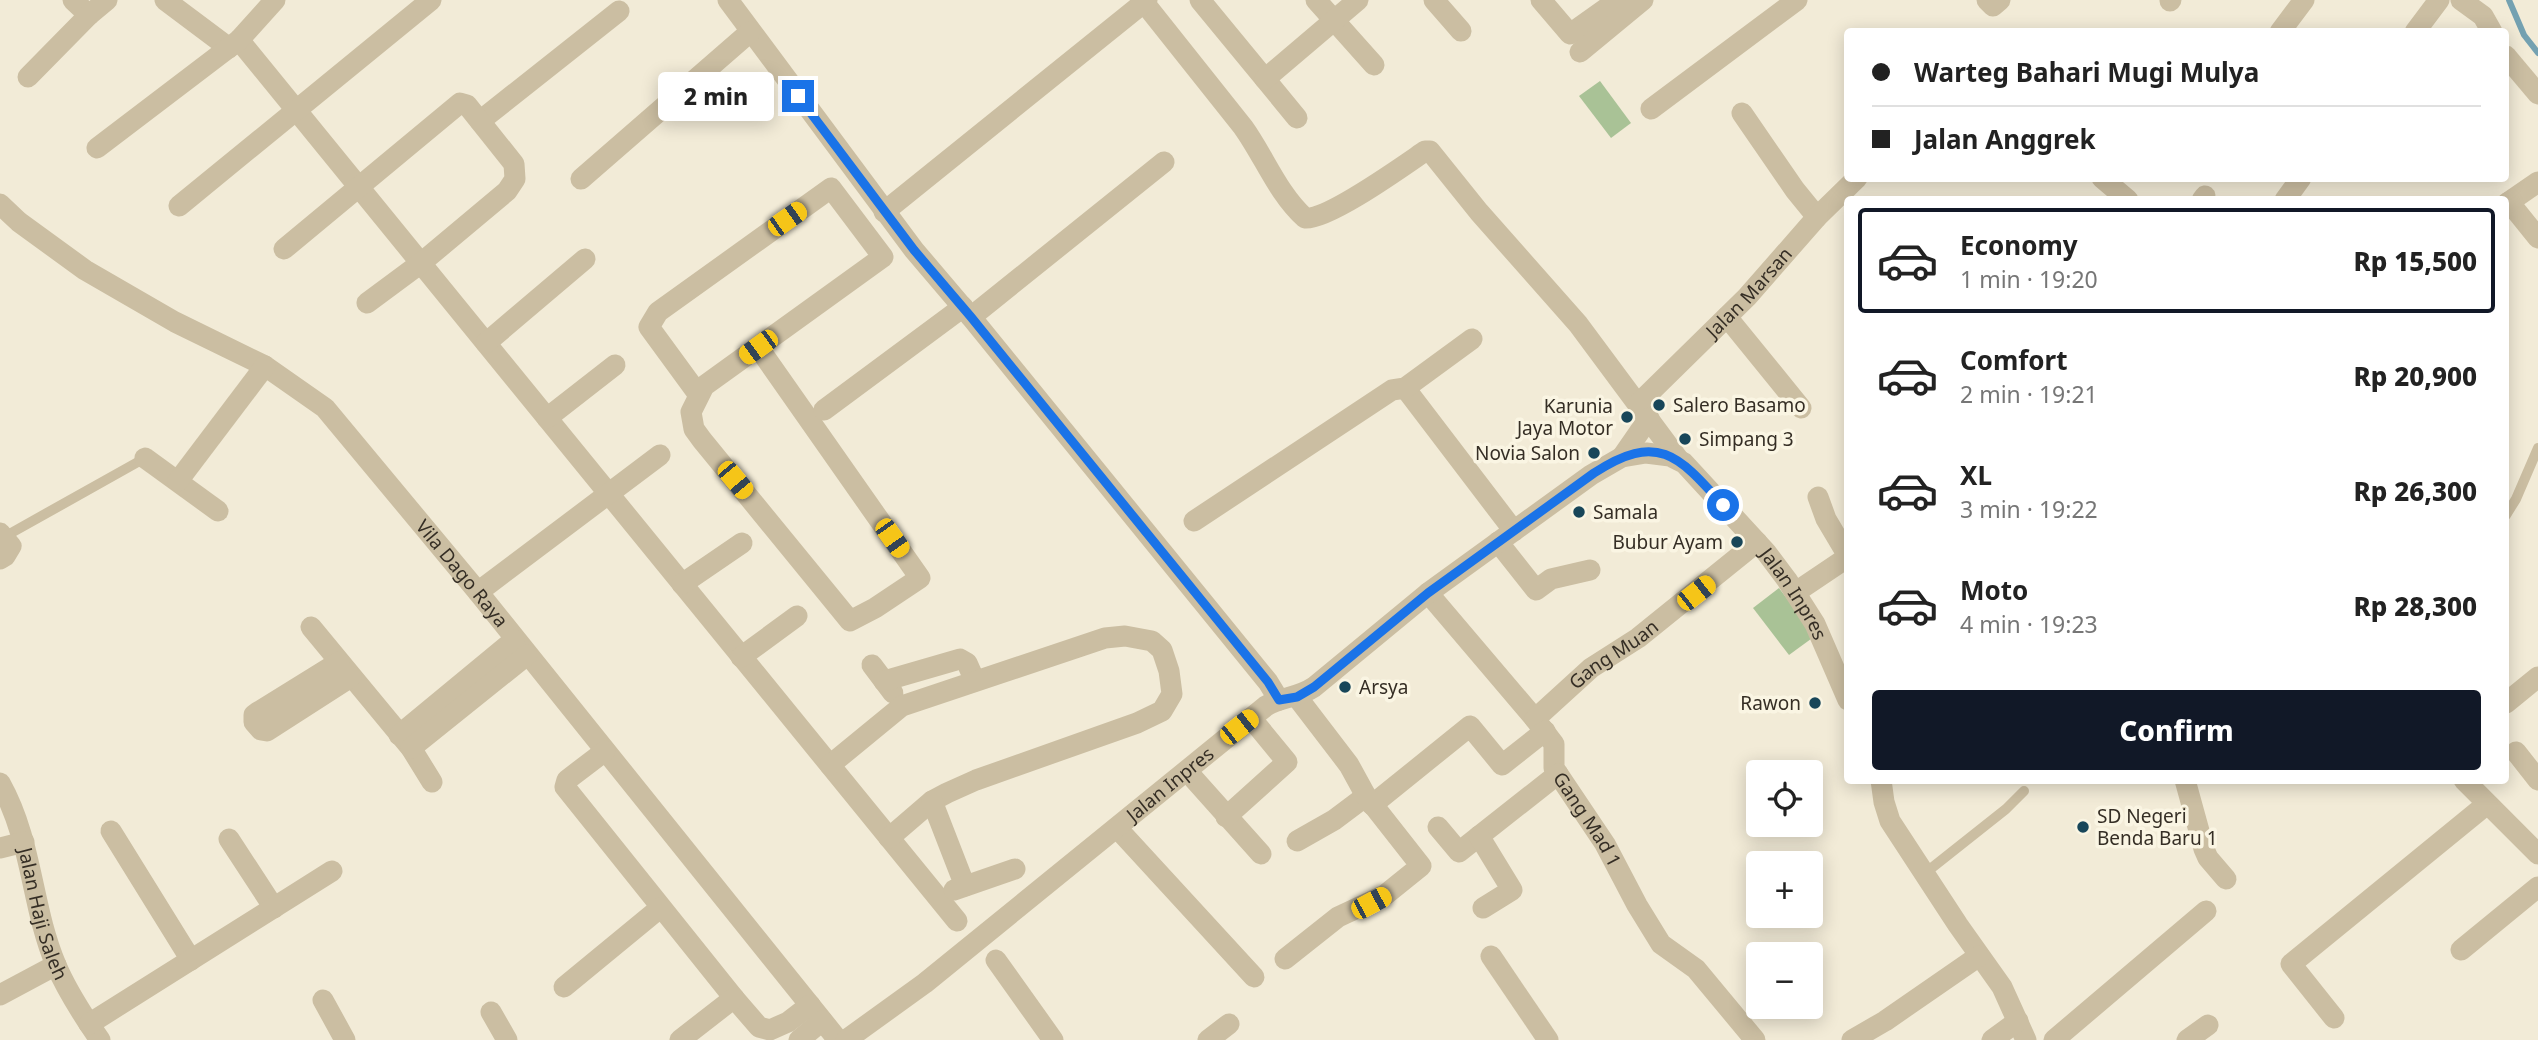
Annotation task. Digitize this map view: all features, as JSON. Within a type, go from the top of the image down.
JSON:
[{"type":"street","points":[[73,0],[89,15]]},
{"type":"street","points":[[28,77],[107,0]]},
{"type":"street","points":[[165,0],[234,44],[297,110],[957,921]]},
{"type":"street","points":[[97,148],[234,44],[275,0]]},
{"type":"street","points":[[179,206],[431,0]]},
{"type":"street","points":[[728,0],[880,207],[1268,682],[1288,698],[1349,765],[1369,800],[1421,866],[1385,895],[1338,917],[1285,959]]},
{"type":"street","points":[[1200,0],[1297,118]]},
{"type":"street","points":[[1317,0],[1374,65]]},
{"type":"street","points":[[1265,79],[1358,0]]},
{"type":"street","points":[[1434,0],[1461,31]]},
{"type":"street","points":[[1541,0],[1570,34],[1618,0]]},
{"type":"street","points":[[1580,52],[1643,0]]},
{"type":"street","points":[[1651,109],[1797,0]]},
{"type":"street","points":[[1987,0],[1993,6],[2000,0]]},
{"type":"street","points":[[2283,28],[2304,0]]},
{"type":"street","points":[[2417,28],[2439,0]]},
{"type":"street","points":[[2461,0],[2483,16],[2490,28]]},
{"type":"street","points":[[853,218],[880,207],[1145,1],[1243,127],[1301,215],[1308,218],[1321,215],[1395,172],[1425,150],[1430,151],[1479,212],[1578,324],[1679,460]]},
{"type":"street","points":[[480,121],[619,10]]},
{"type":"street","points":[[581,179],[750,32]]},
{"type":"street","points":[[2509,60],[2538,94]]},
{"type":"street","points":[[284,249],[460,103],[467,105],[514,164],[515,179],[507,191],[421,263],[367,303]]},
{"type":"street","points":[[1742,113],[1795,190],[1818,217]]},
{"type":"street","points":[[824,410],[967,312],[1164,162]]},
{"type":"street","name":"Jalan Marsan","points":[[1622,457],[1644,411],[1818,217],[1853,182]]},
{"type":"street","points":[[2107,182],[2123,196]]},
{"type":"street","points":[[2509,202],[2538,182]]},
{"type":"street","points":[[698,394],[649,327],[658,312],[831,188],[883,257],[758,347],[704,386],[691,412],[694,429],[850,621],[920,578],[758,347]]},
{"type":"street","name":"Vila Dago Raya","points":[[0,204],[19,222],[85,270],[164,316],[265,366],[325,408],[478,592],[838,1040]]},
{"type":"street","points":[[2509,205],[2538,238]]},
{"type":"street","points":[[486,343],[585,259]]},
{"type":"street","points":[[1727,317],[1801,408]]},
{"type":"street","points":[[1194,521],[1392,390],[1405,388],[1472,339]]},
{"type":"street","points":[[547,418],[615,365]]},
{"type":"street","points":[[178,481],[265,366]]},
{"type":"street","points":[[1405,388],[1506,536],[1536,590],[1550,579],[1590,570]]},
{"type":"street","name":"Jalan Inpres","points":[[846,1040],[925,983],[1118,829],[1251,718],[1314,687],[1428,593],[1594,473],[1622,457],[1646,453],[1665,455],[1679,460],[1694,473],[1757,542],[1796,592],[1841,663]]},
{"type":"street","points":[[478,592],[660,455]]},
{"type":"street","points":[[145,458],[218,511]]},
{"type":"street","points":[[1818,498],[1826,519],[1844,549]]},
{"type":"street","points":[[0,559],[11,546],[2,535]]},
{"type":"street","name":"Gang Muan","points":[[1369,800],[1469,726],[1502,765],[1591,668],[1638,638],[1757,542]]},
{"type":"street","points":[[682,584],[741,543]]},
{"type":"street","points":[[1796,592],[1844,559]]},
{"type":"street","name":"Gang Mad 1","points":[[1428,593],[1554,744],[1554,768],[1605,844],[1661,944],[1696,969],[1755,1040]]},
{"type":"street","points":[[741,657],[797,616]]},
{"type":"street","points":[[311,627],[405,741],[432,782]]},
{"type":"street","points":[[830,765],[902,706],[1105,638],[1125,636],[1152,641],[1163,650],[1172,694],[1162,711],[1137,723],[976,780],[932,801],[889,838]]},
{"type":"street","points":[[405,741],[521,647]]},
{"type":"street","points":[[902,706],[878,673],[960,659],[967,663],[975,681]]},
{"type":"street","points":[[2509,701],[2538,677]]},
{"type":"street","points":[[1226,817],[1287,762],[1251,718]]},
{"type":"street","points":[[605,751],[567,780],[565,787],[660,908],[759,1027],[770,1030],[816,1013]]},
{"type":"street","points":[[2516,752],[2538,780]]},
{"type":"street","points":[[1438,827],[1459,852],[1558,774]]},
{"type":"street","points":[[1194,779],[1261,854]]},
{"type":"street","name":"Jalan Haji Saleh","points":[[0,783],[9,799],[24,842],[44,928],[56,965],[94,1032]]},
{"type":"street","points":[[1882,784],[1891,821],[2002,987],[2022,1030],[1992,1040]]},
{"type":"street","points":[[2186,784],[2204,849],[2226,879]]},
{"type":"street","points":[[2468,784],[2538,854]]},
{"type":"street","points":[[1297,841],[1369,800]]},
{"type":"street","points":[[932,801],[965,886]]},
{"type":"street","points":[[2334,1018],[2291,964],[2487,804]]},
{"type":"street","points":[[1118,829],[1254,977]]},
{"type":"street","points":[[111,831],[191,960]]},
{"type":"street","points":[[1479,836],[1512,890],[1483,908]]},
{"type":"street","points":[[229,839],[274,908]]},
{"type":"street","points":[[0,848],[24,842]]},
{"type":"street","points":[[936,896],[1015,869]]},
{"type":"street","points":[[94,1032],[191,960],[332,871]]},
{"type":"street","points":[[2461,950],[2538,887]]},
{"type":"street","points":[[564,987],[660,908]]},
{"type":"street","points":[[2054,1040],[2206,911]]},
{"type":"street","points":[[1491,956],[1548,1040]]},
{"type":"street","points":[[1852,1040],[1885,1021],[1979,956]]},
{"type":"street","points":[[996,960],[1054,1040]]},
{"type":"street","points":[[0,995],[56,965]]},
{"type":"street","points":[[680,1040],[733,998]]},
{"type":"street","points":[[323,1000],[345,1040]]},
{"type":"street","points":[[491,1012],[507,1040]]},
{"type":"street","points":[[799,1040],[816,1013]]},
{"type":"street","points":[[1208,1040],[1228,1024]]},
{"type":"street","points":[[2187,1040],[2208,1024]]},
{"type":"lane","points":[[2509,510],[2538,448]]},
{"type":"lane","points":[[2,535],[145,458]]},
{"type":"lane","points":[[1924,874],[1996,817],[2024,791]]},
{"type":"green space","points":[[1600,81],[1631,123],[1611,138],[1579,96]]},
{"type":"green space","points":[[1779,588],[1815,636],[1789,655],[1753,608]]},
{"type":"waterway","points":[[2509,0],[2524,35],[2538,53]]},
{"type":"place","name":"Salero Basamo","points":[[1659,405]]},
{"type":"place","name":"Karunia Jaya Motor","points":[[1627,417]]},
{"type":"place","name":"Simpang 3","points":[[1685,439]]},
{"type":"place","name":"Novia Salon","points":[[1594,453]]},
{"type":"place","name":"Samala","points":[[1579,512]]},
{"type":"place","name":"Bubur Ayam","points":[[1737,542]]},
{"type":"place","name":"Arsya","points":[[1345,687]]},
{"type":"place","name":"Rawon","points":[[1815,703]]},
{"type":"place","name":"SD Negeri Benda Baru 1","points":[[2083,827]]},
{"type":"route","points":[[798,96],[914,250],[1268,682],[1279,700],[1305,694],[1428,593],[1594,473],[1622,457],[1646,453],[1675,457],[1694,473],[1723,505]]}]
